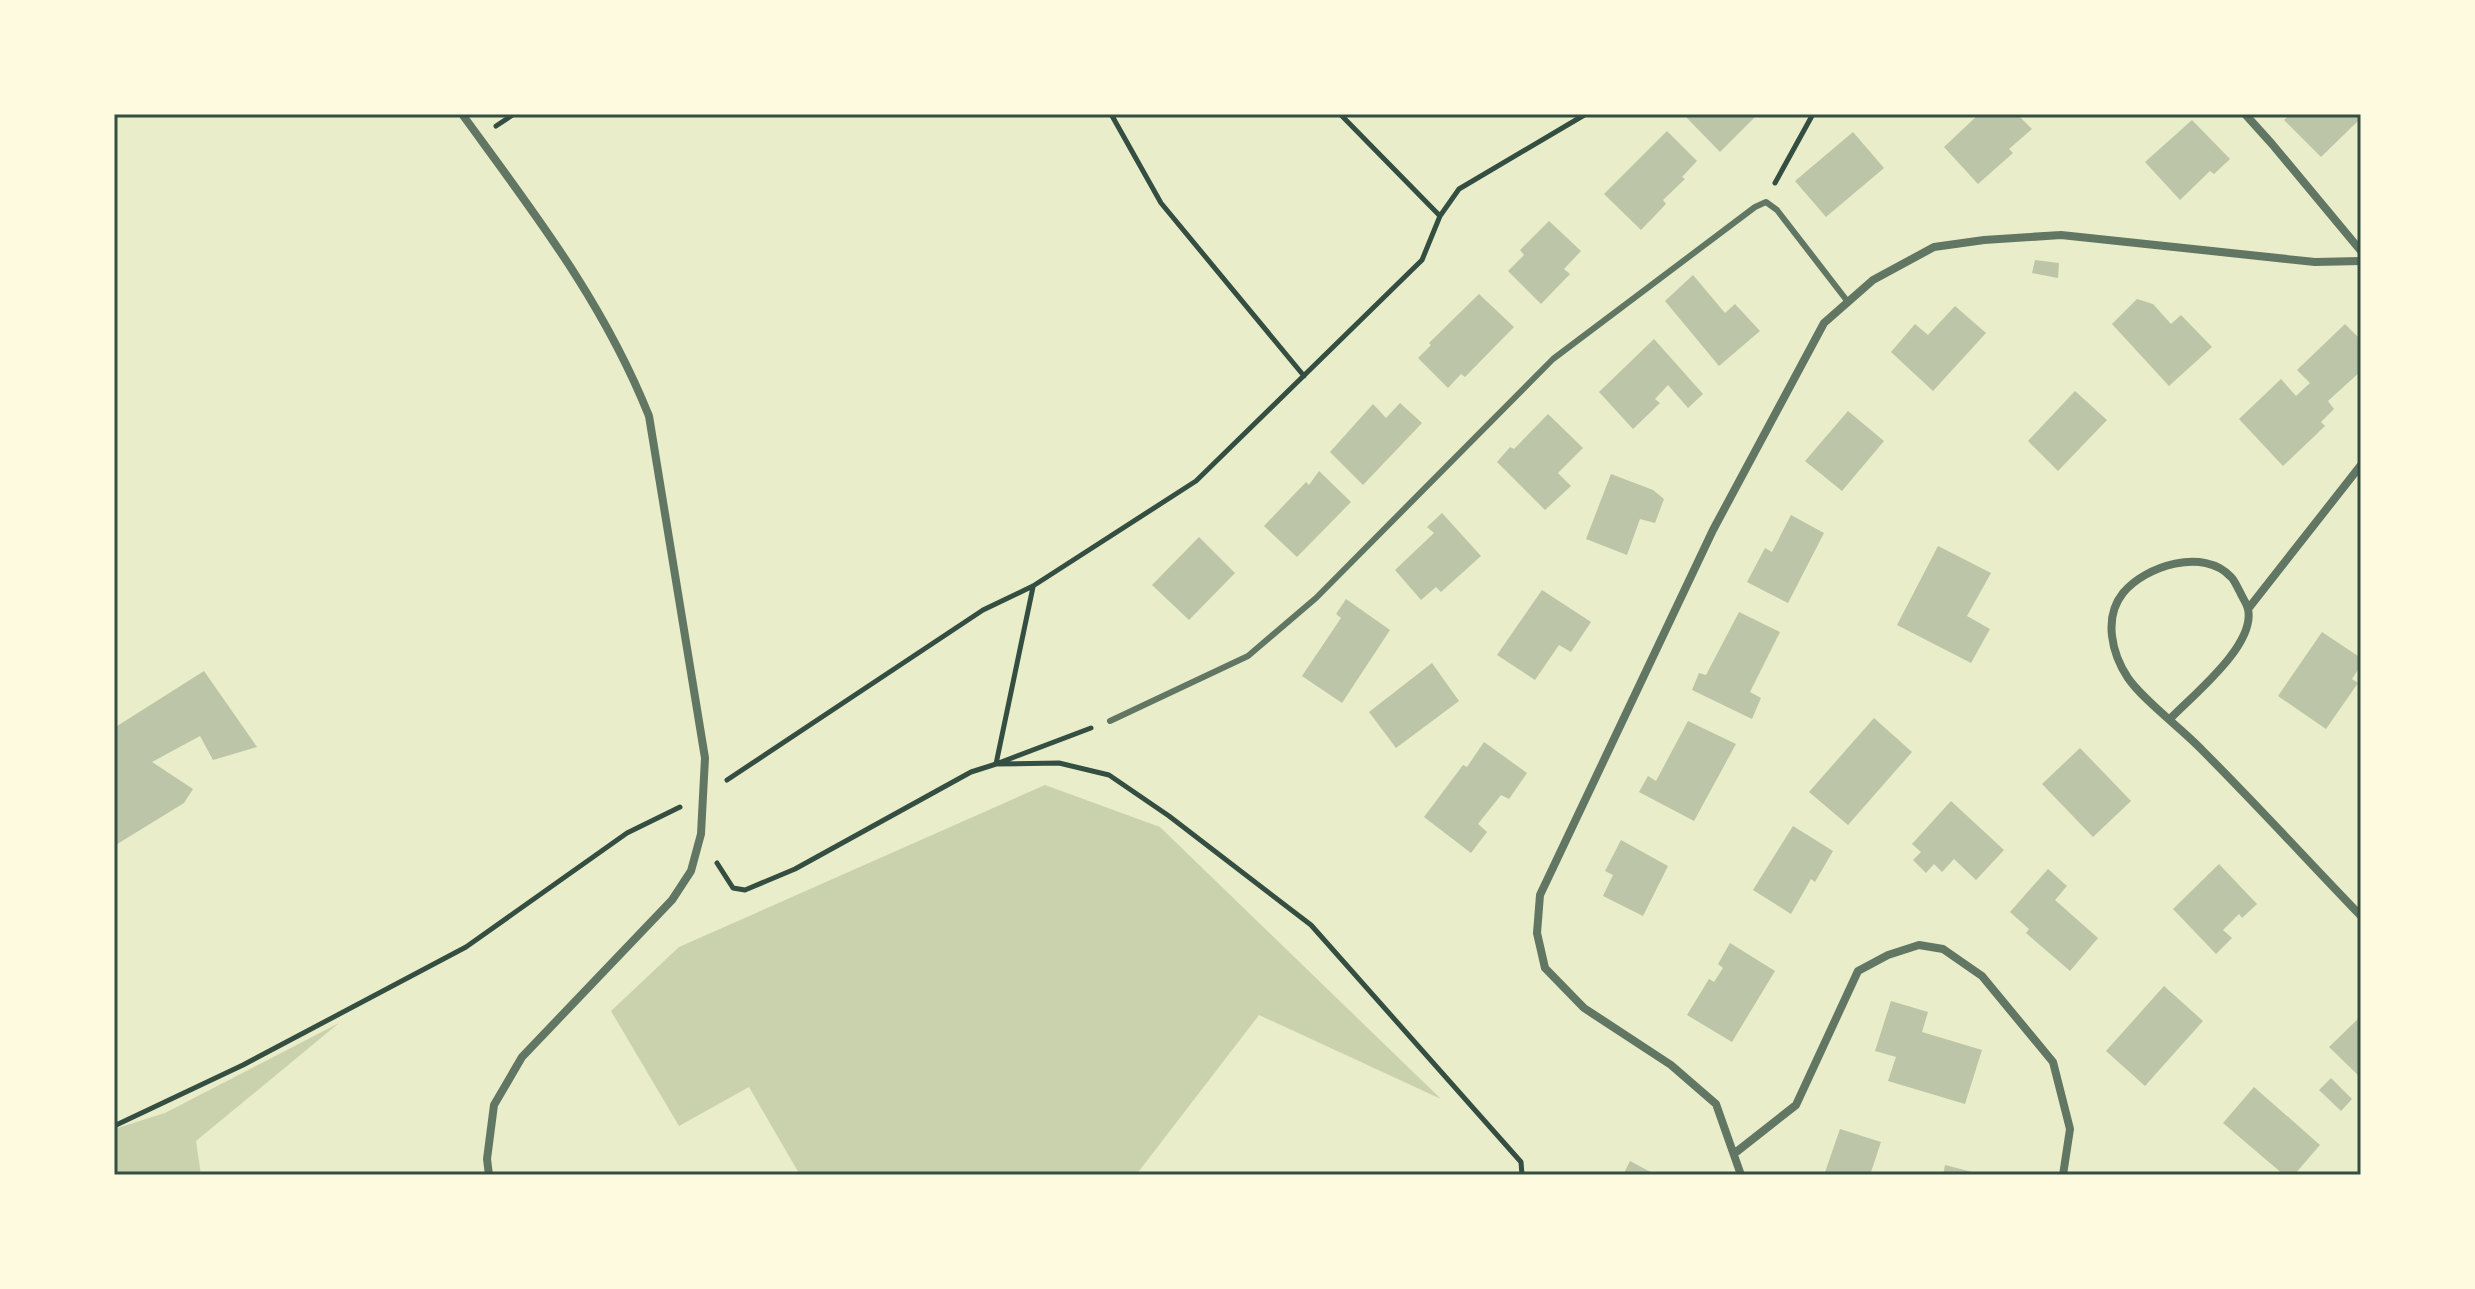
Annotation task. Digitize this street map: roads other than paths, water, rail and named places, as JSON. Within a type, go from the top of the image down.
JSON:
[{"type":"street","points":[[462,114],[555,240],[591,298],[630,368],[649,416],[705,758],[701,834],[691,871],[672,900],[522,1057],[494,1105],[487,1159],[489,1175]]},
{"type":"street","points":[[2245,114],[2361,251]]},
{"type":"street","points":[[1741,1175],[1716,1104],[1671,1065],[1584,1008],[1545,968],[1537,933],[1540,895],[1713,530],[1824,323],[1873,280],[1934,247],[1984,240],[2061,235],[2315,262],[2361,261]]},
{"type":"street","points":[[2248,609],[2361,465]]},
{"type":"street","points":[[2170,719],[2235,652],[2246,630],[2248,609],[2233,578],[2223,570],[2199,561],[2175,564],[2145,574],[2122,594],[2113,618],[2111,643],[2129,679],[2361,916]]},
{"type":"street","points":[[1735,1153],[1796,1105],[1858,971],[1888,955],[1919,945],[1943,949],[1982,976],[2053,1062],[2070,1129],[2063,1175]]},
{"type":"lane","points":[[1110,721],[1248,656],[1316,598],[1553,359],[1755,207],[1766,202],[1777,210],[1848,302]]}]
